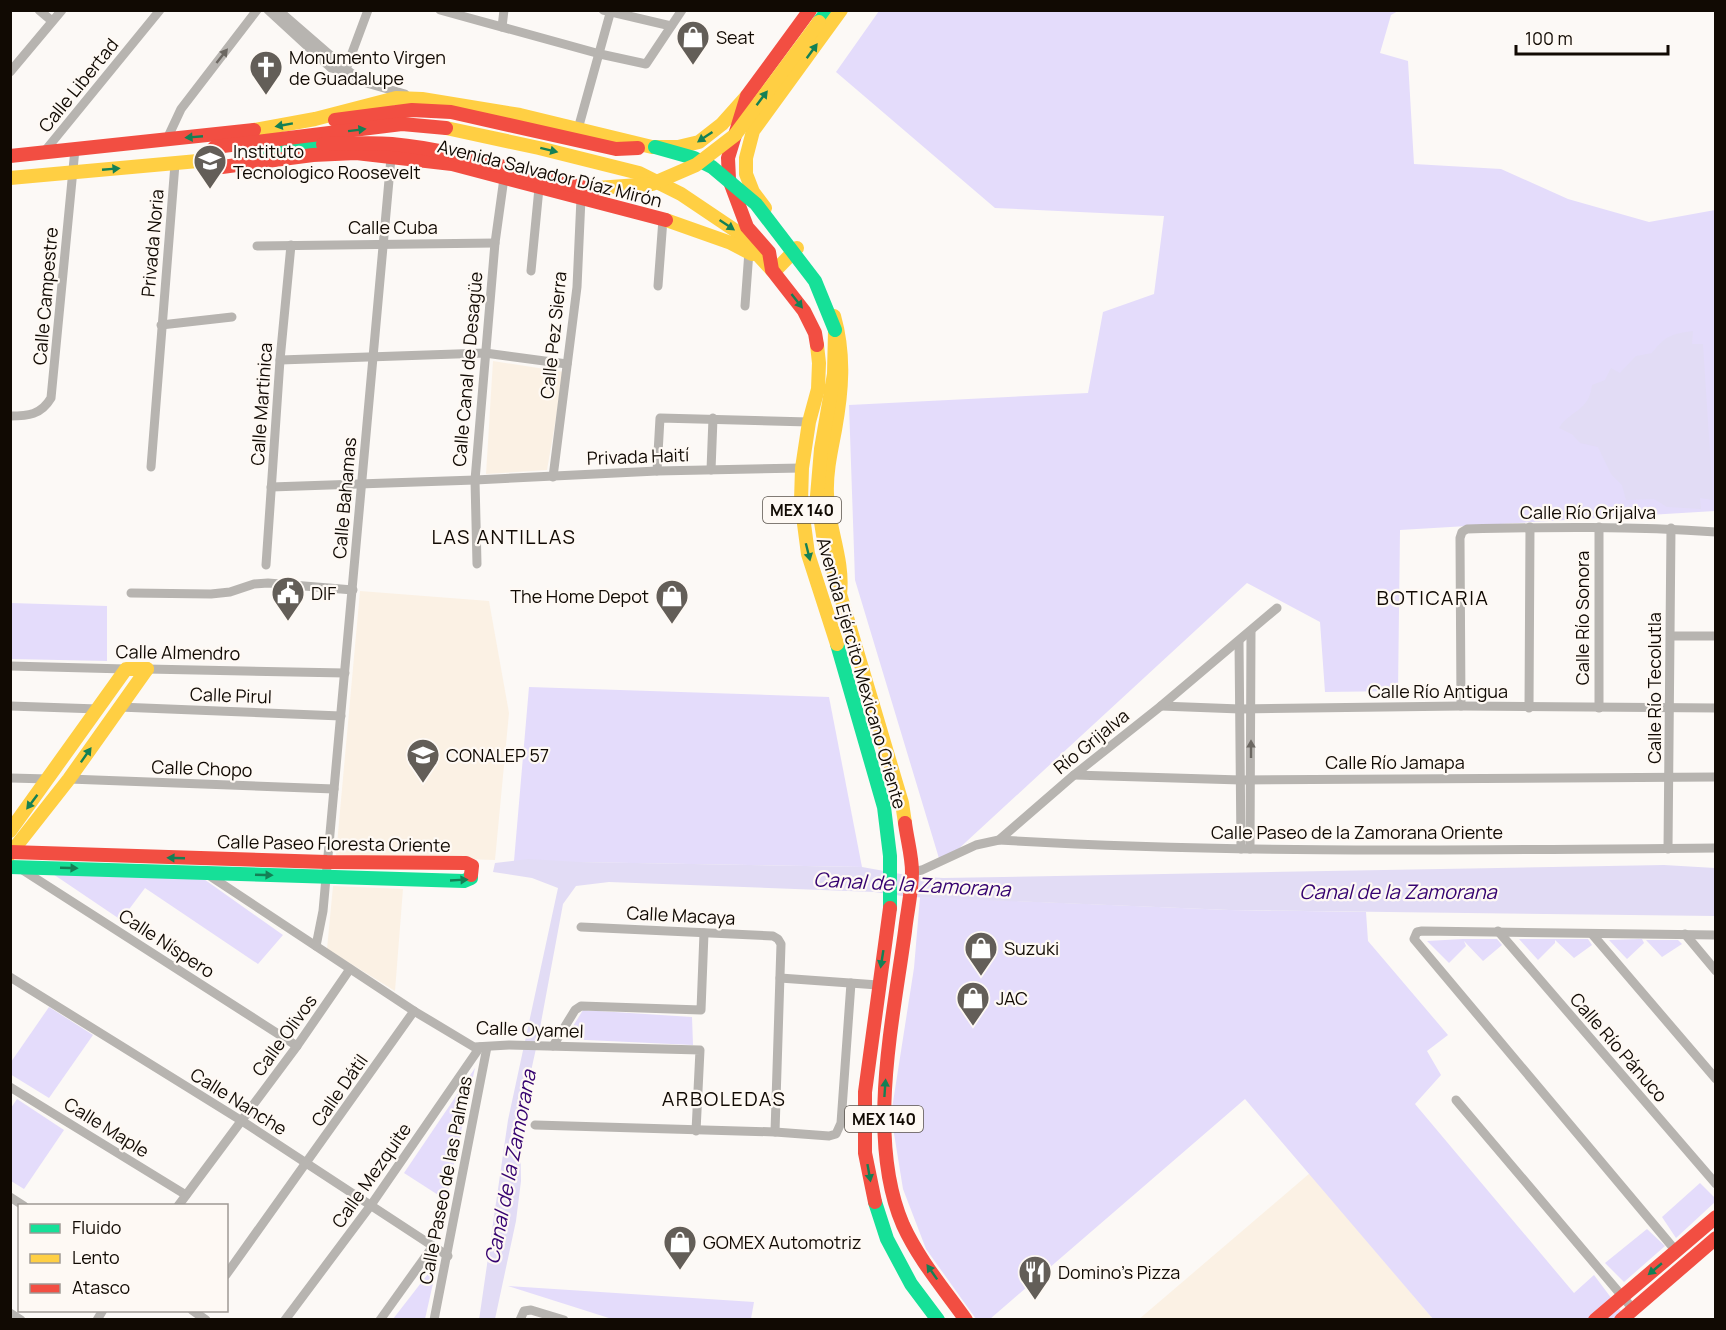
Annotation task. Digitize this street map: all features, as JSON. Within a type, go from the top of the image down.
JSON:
[{"type":"main road","name":"Avenida Ejército Mexicano Oriente","points":[[810,10],[747,96],[728,158],[729,179],[747,226],[769,252],[773,271],[804,311],[815,333],[819,363],[818,380],[802,468],[801,501],[808,554],[884,807],[890,856],[891,901],[878,985]]},
{"type":"main road","name":"Avenida Salvador Díaz Mirón","points":[[10,178],[201,162],[322,144],[392,144],[459,155],[548,180],[590,189],[652,184],[696,165],[735,135],[828,10]]},
{"type":"main road","name":"MEX 140","points":[[841,10],[753,131],[746,158],[746,174],[753,192],[813,270],[840,333],[841,390],[827,486],[829,521],[843,579],[840,594],[902,803],[912,873],[886,1078],[883,1112],[885,1144],[902,1223],[928,1267],[966,1320]]},
{"type":"main road","name":"Avenida Salvador Díaz Mirón","points":[[315,119],[335,120],[412,110],[451,112],[616,149],[678,147],[699,142],[722,124],[747,96]]},
{"type":"main road","name":"Avenida Salvador Díaz Mirón","points":[[10,156],[220,135],[315,119],[396,98],[422,99],[520,115],[694,158],[738,187],[756,204],[815,281],[835,330],[834,374],[821,449],[817,496],[823,535],[840,594]]},
{"type":"main road","points":[[201,162],[215,147],[402,124],[441,127],[639,173],[681,195],[736,231],[773,271],[797,248]]},
{"type":"main road","name":"Avenida Salvador Díaz Mirón","points":[[201,162],[222,167],[313,155],[356,153],[452,164],[663,219],[749,251],[773,271]]},
{"type":"main road","points":[[597,201],[606,164]]},
{"type":"main road","points":[[10,831],[126,669]]},
{"type":"main road","name":"Calle Almendro","points":[[126,669],[147,669]]},
{"type":"main road","points":[[11,852],[69,779],[147,669]]},
{"type":"main road","name":"Calle Paseo Floresta Oriente","points":[[11,852],[204,865],[326,877],[464,880],[471,878],[472,866],[466,863],[327,862],[204,865],[15,867]]},
{"type":"main road","name":"MEX 140","points":[[878,985],[865,1092],[864,1120],[868,1170],[880,1222],[899,1263],[910,1284],[938,1320]]},
{"type":"main road","points":[[1595,1320],[1716,1217]]},
{"type":"main road","points":[[1621,1320],[1716,1239]]},
{"type":"street","points":[[39,10],[52,21]]},
{"type":"street","points":[[10,72],[62,10]]},
{"type":"street","name":"Calle Libertad","points":[[44,152],[160,10]]},
{"type":"street","points":[[167,139],[181,109],[257,10]]},
{"type":"street","points":[[268,10],[331,68],[346,69]]},
{"type":"street","points":[[278,10],[346,69],[371,85],[422,99]]},
{"type":"street","points":[[346,69],[368,10]]},
{"type":"street","points":[[440,10],[600,54],[646,64],[682,10]]},
{"type":"street","points":[[502,27],[504,10]]},
{"type":"street","points":[[578,129],[600,54],[608,11],[671,26]]},
{"type":"street","name":"Calle Campestre","points":[[10,416],[37,413],[51,398],[75,149]]},
{"type":"street","name":"Calle Bahamas","points":[[326,877],[391,158]]},
{"type":"street","name":"Privada Noria","points":[[151,467],[175,164]]},
{"type":"street","name":"Calle Canal de Desagüe","points":[[477,564],[475,480],[495,243],[504,178]]},
{"type":"street","points":[[531,271],[539,188]]},
{"type":"street","name":"Calle Pez Sierra","points":[[553,477],[577,287],[581,198]]},
{"type":"street","points":[[658,286],[663,219]]},
{"type":"street","name":"Calle Cuba","points":[[257,246],[495,243]]},
{"type":"street","name":"Calle Martinica","points":[[266,565],[280,360],[291,245]]},
{"type":"street","points":[[745,306],[749,251]]},
{"type":"street","points":[[161,325],[232,318]]},
{"type":"street","points":[[280,360],[485,352],[567,364]]},
{"type":"street","points":[[657,471],[660,418],[809,422]]},
{"type":"street","points":[[711,470],[714,418]]},
{"type":"street","name":"Privada Haití","points":[[271,487],[657,471],[802,468]]},
{"type":"street","points":[[1528,708],[1530,527]]},
{"type":"street","name":"Calle Río Grijalva","points":[[1461,706],[1460,538],[1462,532],[1467,529],[1530,527],[1671,528],[1716,532]]},
{"type":"street","name":"Calle Río Sonora","points":[[1599,527],[1599,708]]},
{"type":"street","name":"Calle Río Tecolutla","points":[[1668,849],[1671,528]]},
{"type":"street","points":[[131,593],[211,594],[268,583],[353,588]]},
{"type":"street","name":"Río Grijalva","points":[[912,873],[976,845],[999,840],[1276,608]]},
{"type":"street","points":[[1245,849],[1246,780],[1251,708],[1251,631]]},
{"type":"street","points":[[1671,636],[1716,636]]},
{"type":"street","points":[[1239,641],[1240,709],[1246,780]]},
{"type":"street","name":"Calle Almendro","points":[[10,666],[126,669]]},
{"type":"street","name":"Calle Almendro","points":[[147,669],[345,674]]},
{"type":"street","points":[[10,706],[98,709]]},
{"type":"street","name":"Calle Río Antigua","points":[[1161,706],[1240,709],[1461,706],[1716,708]]},
{"type":"street","name":"Calle Pirul","points":[[120,707],[341,716]]},
{"type":"street","name":"Calle Río Jamapa","points":[[1074,775],[1246,780],[1716,777]]},
{"type":"street","points":[[10,778],[49,779]]},
{"type":"street","name":"Calle Chopo","points":[[69,779],[334,789]]},
{"type":"street","name":"Calle Paseo de la Zamorana Oriente","points":[[999,840],[1075,845],[1245,849],[1716,848]]},
{"type":"street","name":"Calle Oyamel","points":[[204,865],[316,946],[468,1044],[484,1047],[502,1045],[700,1050],[696,1131]]},
{"type":"street","name":"Calle Níspero","points":[[15,867],[297,1046]]},
{"type":"street","points":[[316,946],[323,911],[326,877]]},
{"type":"street","name":"Calle Macaya","points":[[581,927],[772,936],[781,944],[780,978]]},
{"type":"street","points":[[1676,1251],[1416,942],[1414,935],[1422,931],[1716,935]]},
{"type":"street","name":"Calle Río Pánuco","points":[[1498,931],[1716,1184]]},
{"type":"street","points":[[553,1046],[575,1010],[581,1006],[701,1010],[704,933]]},
{"type":"street","points":[[1592,933],[1716,1079]]},
{"type":"street","points":[[1684,934],[1716,971]]},
{"type":"street","name":"Calle Olivos","points":[[179,1204],[297,1046],[350,969]]},
{"type":"street","name":"Calle Nanche","points":[[10,977],[242,1121],[448,1256]]},
{"type":"street","points":[[775,1132],[780,978],[878,985]]},
{"type":"street","points":[[535,1125],[775,1132],[829,1136],[836,1134],[841,1122],[851,983]]},
{"type":"street","name":"Calle Dátil","points":[[228,1272],[414,1011]]},
{"type":"street","name":"Calle Mezquite","points":[[285,1320],[484,1047]]},
{"type":"street","name":"Calle Paseo de las Palmas","points":[[434,1320],[448,1256],[484,1047]]},
{"type":"street","name":"Calle Maple","points":[[10,1086],[186,1195]]},
{"type":"street","points":[[1456,1100],[1633,1309]]},
{"type":"street","points":[[380,1320],[433,1246]]},
{"type":"street","points":[[522,1315],[531,1310],[564,1320]]},
{"type":"street","points":[[10,1313],[21,1320]]},
{"type":"shaded area","points":[[879,11],[1398,11],[1391,15],[1380,53],[1408,61],[1414,164],[1501,169],[1568,199],[1649,222],[1715,210],[1715,511],[1400,530],[1398,691],[1325,692],[1320,622],[1247,583],[941,865],[855,580],[849,405],[1088,393],[1103,312],[1154,294],[1164,216],[995,208],[836,72]]},
{"type":"shaded area","points":[[493,361],[564,372],[547,470],[486,474]]},
{"type":"shaded area","points":[[360,591],[489,601],[509,713],[495,860],[336,855]]},
{"type":"shaded area","points":[[11,603],[107,606],[107,661],[11,659]]},
{"type":"shaded area","points":[[529,687],[829,697],[862,867],[514,861]]},
{"type":"shaded area","points":[[50,872],[201,877],[283,935],[258,964],[145,888],[121,920]]},
{"type":"shaded area","points":[[333,886],[403,889],[395,991],[327,949]]},
{"type":"shaded area","points":[[920,897],[1229,910],[1366,912],[1368,941],[1448,1035],[1427,1051],[1441,1075],[1415,1104],[1574,1293],[1594,1275],[1627,1319],[1433,1319],[1245,1099],[990,1319],[976,1319],[926,1249],[903,1189],[891,1115],[914,968]]},
{"type":"shaded area","points":[[1497,939],[1502,945],[1483,961],[1464,941],[1466,946],[1449,963],[1427,941]]},
{"type":"shaded area","points":[[1519,939],[1588,939],[1592,945],[1574,958],[1555,940],[1555,943],[1538,960]]},
{"type":"shaded area","points":[[1642,939],[1644,943],[1627,959],[1609,940]]},
{"type":"shaded area","points":[[1646,940],[1678,940],[1682,944],[1662,957]]},
{"type":"shaded area","points":[[49,1007],[93,1035],[49,1098],[10,1074],[11,1062]]},
{"type":"shaded area","points":[[583,1010],[692,1017],[693,1045],[565,1039]]},
{"type":"shaded area","points":[[475,1068],[446,1200],[404,1173]]},
{"type":"shaded area","points":[[17,1099],[64,1130],[24,1189],[11,1181],[11,1108]]},
{"type":"shaded area","points":[[1310,1173],[1433,1319],[1138,1320]]},
{"type":"shaded area","points":[[1700,1183],[1715,1198],[1715,1202],[1676,1238],[1662,1217]]},
{"type":"shaded area","points":[[1647,1229],[1665,1246],[1624,1282],[1605,1263]]},
{"type":"shaded area","points":[[438,1261],[425,1319],[393,1319]]},
{"type":"shaded area","points":[[508,1286],[754,1302],[751,1319],[612,1319]]},
{"type":"water","points":[[1693,331],[1692,344],[1703,344],[1713,500],[1700,498],[1701,509],[1667,507],[1654,499],[1626,500],[1622,485],[1611,474],[1598,447],[1580,443],[1573,435],[1559,428],[1568,417],[1583,406],[1592,385],[1605,380],[1611,368],[1620,373],[1636,356],[1652,353],[1661,342],[1670,336]]},
{"type":"water","name":"Canal de la Zamorana","points":[[528,859],[862,867],[912,876],[943,878],[1664,865],[1715,868],[1715,916],[1229,910],[910,897],[874,892],[609,882],[576,886],[563,904],[520,1121],[521,1181],[516,1221],[495,1319],[479,1320],[508,1120],[558,888],[532,878],[493,872],[495,863]]},
{"type":"traffic: fast","points":[[819,22],[828,10]]},
{"type":"traffic: fast","points":[[254,154],[323,144]]},
{"type":"traffic: fast","points":[[655,147],[694,158],[712,167],[756,204],[815,281],[835,330]]},
{"type":"traffic: fast","points":[[837,644],[884,807],[890,856],[890,908]]},
{"type":"traffic: fast","points":[[10,867],[464,881],[471,878],[471,875]]},
{"type":"traffic: fast","points":[[875,1202],[887,1239],[911,1284],[938,1320]]},
{"type":"traffic: slow","points":[[765,208],[753,192],[746,174],[746,158],[753,131],[841,10]]},
{"type":"traffic: slow","points":[[597,188],[652,184],[696,165],[735,135],[819,22]]},
{"type":"traffic: slow","points":[[254,130],[315,119],[396,98],[422,99],[520,115],[652,147],[678,147],[699,142],[722,124],[747,96]]},
{"type":"traffic: slow","points":[[446,128],[639,173],[681,194],[736,231],[772,270]]},
{"type":"traffic: slow","points":[[10,178],[209,160]]},
{"type":"traffic: slow","points":[[666,220],[731,243],[752,254]]},
{"type":"traffic: slow","points":[[774,272],[797,248]]},
{"type":"traffic: slow","points":[[834,316],[840,345],[841,387],[828,470],[827,494],[840,569],[840,594],[902,803],[905,823]]},
{"type":"traffic: slow","points":[[835,331],[834,374],[821,449],[817,496],[823,535],[837,584]]},
{"type":"traffic: slow","points":[[817,345],[818,389],[809,422],[802,468],[801,501],[808,554],[837,644]]},
{"type":"traffic: slow","points":[[10,831],[126,669],[147,669]]},
{"type":"traffic: slow","points":[[10,854],[69,779],[147,669]]},
{"type":"traffic: jam","points":[[810,10],[747,96],[728,158],[729,179],[747,227],[769,252],[772,270],[804,311],[815,333],[817,345]]},
{"type":"traffic: jam","points":[[335,120],[412,110],[451,112],[616,149],[638,148]]},
{"type":"traffic: jam","points":[[201,161],[215,147],[402,124],[446,128]]},
{"type":"traffic: jam","points":[[10,156],[254,130]]},
{"type":"traffic: jam","points":[[323,144],[384,143],[417,147],[467,157],[590,189],[597,188]]},
{"type":"traffic: jam","points":[[201,161],[222,167],[313,155],[356,153],[452,164],[666,220]]},
{"type":"traffic: jam","points":[[905,823],[912,879],[889,1041],[884,1118],[886,1155],[892,1191],[909,1238],[966,1320]]},
{"type":"traffic: jam","points":[[10,852],[327,862],[466,863],[472,866],[471,875]]},
{"type":"traffic: jam","points":[[875,1202],[865,1153],[865,1092],[890,908]]},
{"type":"traffic: jam","points":[[1595,1320],[1716,1217]]},
{"type":"traffic: jam","points":[[1621,1320],[1716,1238]]},
{"type":"place","name":"Seat","points":[[693,66]]},
{"type":"place","name":"Monumento Virgen de Guadalupe","points":[[266,96]]},
{"type":"place","name":"Instituto Tecnologico Roosevelt","points":[[210,190]]},
{"type":"place","name":"DIF","points":[[288,622]]},
{"type":"place","name":"The Home Depot","points":[[672,625]]},
{"type":"place","name":"CONALEP 57","points":[[423,784]]},
{"type":"place","name":"Suzuki","points":[[981,977]]},
{"type":"place","name":"JAC","points":[[973,1027]]},
{"type":"place","name":"GOMEX Automotriz","points":[[680,1271]]},
{"type":"place","name":"Domino's Pizza","points":[[1035,1301]]},
{"type":"district","name":"LAS ANTILLAS","points":[[504,536]]},
{"type":"district","name":"BOTICARIA","points":[[1433,597]]},
{"type":"district","name":"ARBOLEDAS","points":[[724,1098]]}]
